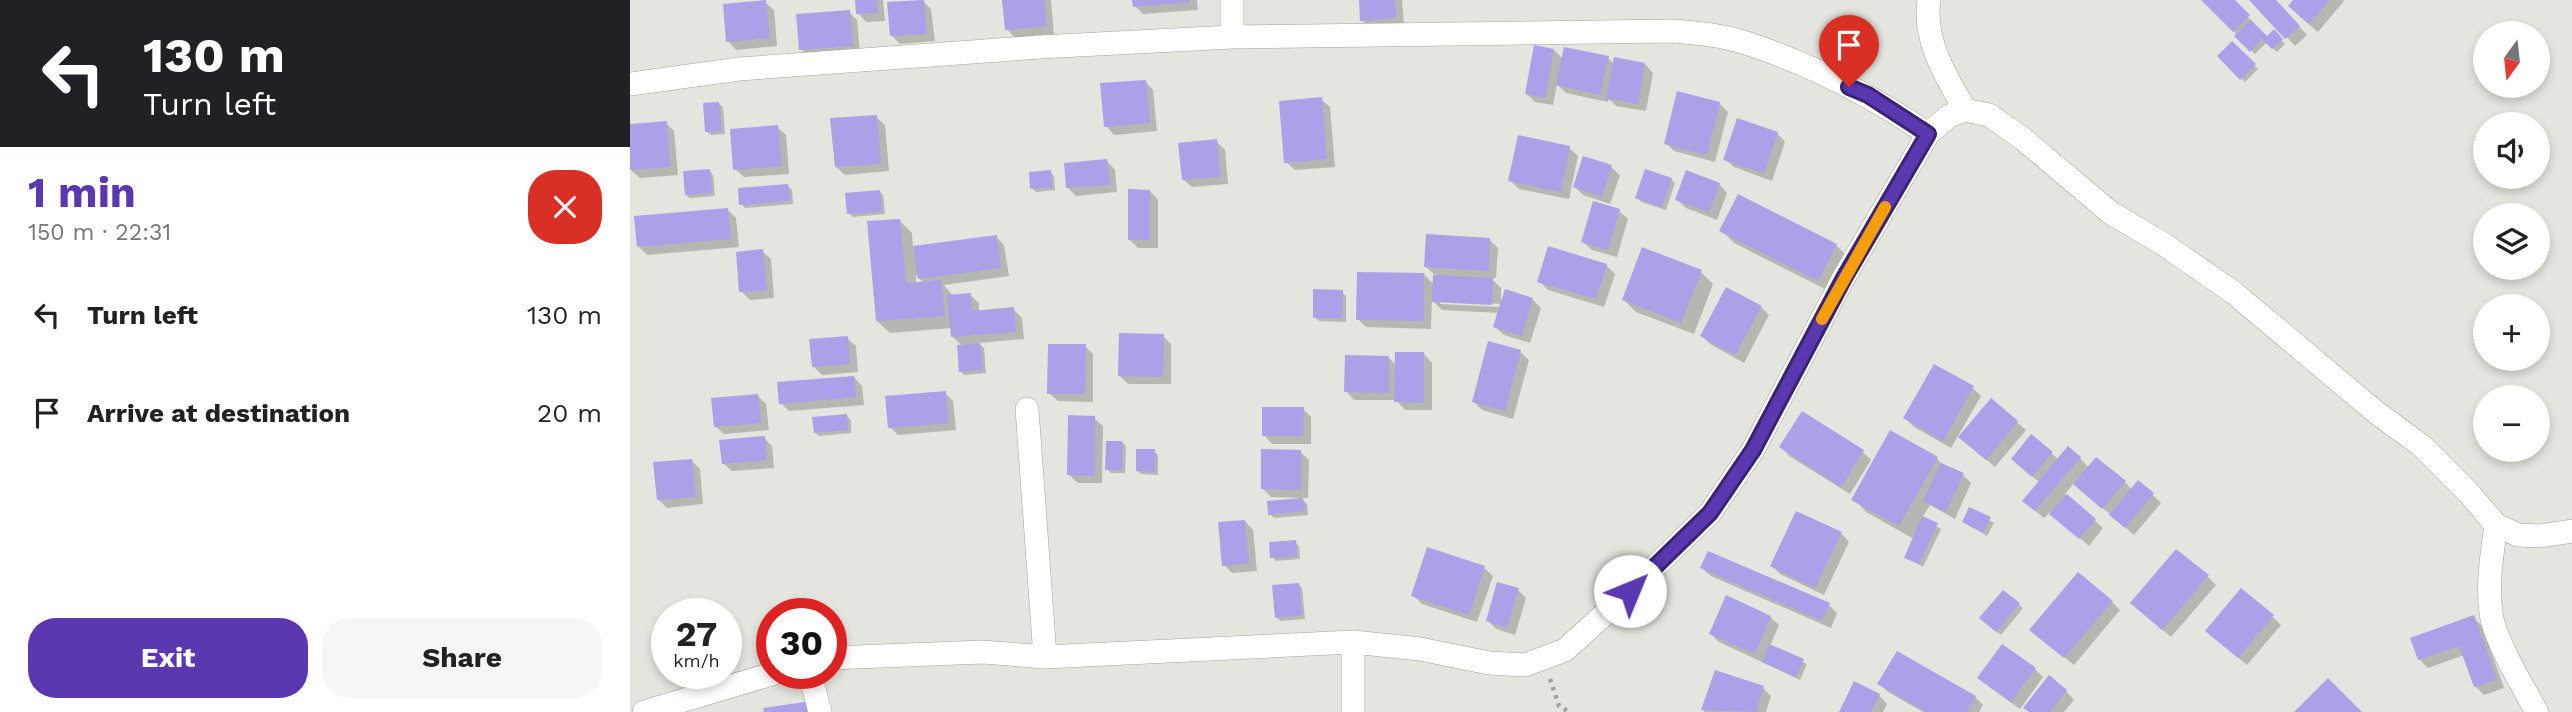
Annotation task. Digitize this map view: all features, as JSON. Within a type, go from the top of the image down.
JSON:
[{"type":"street","points":[[1232,0],[1232,37]]},
{"type":"street","points":[[1929,0],[1927,16],[1937,60],[1965,110]]},
{"type":"street","points":[[630,84],[739,69],[1232,37],[1672,31],[1717,36],[1746,43],[1813,69],[1868,95],[1928,134]]},
{"type":"street","points":[[847,658],[983,652],[1045,657],[1353,642],[1420,649],[1489,663],[1525,666],[1565,650],[1710,513],[1753,450],[1844,278],[1928,134],[1949,116],[1965,110],[1989,115],[2023,139],[2111,213],[2165,245],[2234,293],[2376,413],[2422,446],[2468,492],[2496,525],[2518,535],[2540,536],[2572,531]]},
{"type":"street","points":[[1027,409],[1045,657]]},
{"type":"street","points":[[2496,525],[2489,575],[2491,615],[2510,663],[2537,712]]},
{"type":"street","points":[[1353,642],[1353,712]]},
{"type":"street","points":[[655,710],[756,679]]},
{"type":"street","points":[[814,689],[820,712]]},
{"type":"path","points":[[1543,659],[1559,706],[1569,712]]},
{"type":"building","points":[[766,0],[770,38],[726,42],[723,4]]},
{"type":"building","points":[[855,0],[876,0],[878,13],[856,14]]},
{"type":"building","points":[[924,0],[927,34],[890,36],[887,2]]},
{"type":"building","points":[[1002,0],[1044,0],[1047,26],[1005,30]]},
{"type":"building","points":[[1132,0],[1190,0],[1190,2],[1133,7]]},
{"type":"building","points":[[1359,0],[1395,0],[1396,18],[1360,21]]},
{"type":"building","points":[[2201,0],[2235,0],[2250,15],[2233,32]]},
{"type":"building","points":[[2249,0],[2276,0],[2300,26],[2285,39]]},
{"type":"building","points":[[2293,0],[2330,0],[2309,24],[2288,6]]},
{"type":"building","points":[[850,10],[853,46],[799,50],[796,14]]},
{"type":"building","points":[[2251,20],[2267,36],[2274,29],[2283,39],[2272,49],[2262,39],[2250,52],[2234,36]]},
{"type":"building","points":[[2232,41],[2256,64],[2240,80],[2217,56]]},
{"type":"building","points":[[1534,45],[1554,49],[1545,98],[1525,94]]},
{"type":"building","points":[[1564,47],[1609,56],[1600,95],[1556,85]]},
{"type":"building","points":[[1614,57],[1645,63],[1638,104],[1606,98]]},
{"type":"building","points":[[1146,80],[1150,123],[1104,127],[1100,83]]},
{"type":"building","points":[[1677,91],[1720,102],[1707,155],[1664,144]]},
{"type":"building","points":[[1322,97],[1327,159],[1284,163],[1279,101]]},
{"type":"building","points":[[719,102],[722,131],[705,132],[703,103]]},
{"type":"building","points":[[877,115],[881,164],[835,167],[830,118]]},
{"type":"building","points":[[1737,118],[1778,132],[1764,173],[1723,160]]},
{"type":"building","points":[[667,121],[670,167],[630,170],[630,124]]},
{"type":"building","points":[[778,125],[782,166],[733,170],[730,129]]},
{"type":"building","points":[[1518,135],[1570,146],[1561,192],[1508,181]]},
{"type":"building","points":[[1217,139],[1220,177],[1182,180],[1178,143]]},
{"type":"building","points":[[1583,156],[1612,165],[1602,197],[1573,187]]},
{"type":"building","points":[[1107,159],[1110,185],[1066,188],[1064,163]]},
{"type":"building","points":[[710,169],[712,193],[685,195],[683,171]]},
{"type":"building","points":[[1645,169],[1672,178],[1662,207],[1635,198]]},
{"type":"building","points":[[1051,170],[1052,187],[1030,189],[1029,172]]},
{"type":"building","points":[[1686,170],[1720,183],[1709,212],[1675,200]]},
{"type":"building","points":[[788,184],[790,201],[739,205],[738,188]]},
{"type":"building","points":[[1128,189],[1150,190],[1150,240],[1128,240]]},
{"type":"building","points":[[880,190],[882,211],[847,214],[845,193]]},
{"type":"building","points":[[1738,194],[1837,244],[1818,281],[1719,231]]},
{"type":"building","points":[[1593,201],[1620,209],[1608,250],[1581,242]]},
{"type":"building","points":[[728,208],[731,239],[637,247],[634,216]]},
{"type":"building","points":[[900,219],[906,283],[941,280],[945,316],[876,321],[867,221]]},
{"type":"building","points":[[1426,234],[1490,238],[1489,271],[1424,267]]},
{"type":"building","points":[[997,235],[1001,268],[918,279],[913,246]]},
{"type":"building","points":[[1548,246],[1607,264],[1596,299],[1537,282]]},
{"type":"building","points":[[1642,247],[1702,270],[1681,323],[1622,300]]},
{"type":"building","points":[[763,249],[767,290],[739,292],[736,252]]},
{"type":"building","points":[[1357,272],[1424,273],[1424,321],[1356,320]]},
{"type":"building","points":[[1433,275],[1493,278],[1492,305],[1432,302]]},
{"type":"building","points":[[1726,287],[1762,306],[1735,355],[1700,336]]},
{"type":"building","points":[[1313,289],[1343,290],[1342,318],[1313,318]]},
{"type":"building","points":[[1505,289],[1533,298],[1522,336],[1493,327]]},
{"type":"building","points":[[971,293],[972,311],[1014,307],[1016,332],[951,337],[947,295]]},
{"type":"building","points":[[1119,333],[1164,334],[1163,377],[1118,376]]},
{"type":"building","points":[[848,336],[850,364],[812,367],[809,339]]},
{"type":"building","points":[[1488,341],[1521,350],[1505,411],[1472,402]]},
{"type":"building","points":[[980,343],[983,370],[959,372],[957,345]]},
{"type":"building","points":[[1048,344],[1086,344],[1085,394],[1047,394]]},
{"type":"building","points":[[1395,352],[1424,352],[1424,403],[1394,402]]},
{"type":"building","points":[[1345,355],[1389,356],[1389,393],[1344,392]]},
{"type":"building","points":[[1934,364],[1974,386],[1943,441],[1903,418]]},
{"type":"building","points":[[854,376],[856,397],[779,404],[777,382]]},
{"type":"building","points":[[946,391],[948,423],[888,428],[885,396]]},
{"type":"building","points":[[758,394],[761,423],[714,427],[711,398]]},
{"type":"building","points":[[1991,398],[2018,421],[1986,460],[1958,437]]},
{"type":"building","points":[[1262,407],[1304,407],[1303,436],[1262,436]]},
{"type":"building","points":[[1802,411],[1864,450],[1841,487],[1779,447]]},
{"type":"building","points":[[847,414],[848,430],[814,433],[812,417]]},
{"type":"building","points":[[1068,415],[1095,416],[1095,476],[1067,475]]},
{"type":"building","points":[[1890,430],[1938,457],[1899,526],[1851,500]]},
{"type":"building","points":[[2031,434],[2053,452],[2032,477],[2011,459]]},
{"type":"building","points":[[765,436],[767,460],[722,464],[719,440]]},
{"type":"building","points":[[1106,441],[1122,441],[1122,470],[1105,470]]},
{"type":"building","points":[[2068,446],[2081,457],[2035,511],[2022,501]]},
{"type":"building","points":[[1136,449],[1155,449],[1155,472],[1136,471]]},
{"type":"building","points":[[1261,449],[1301,450],[1301,490],[1261,489]]},
{"type":"building","points":[[2096,457],[2126,481],[2102,509],[2073,484]]},
{"type":"building","points":[[692,459],[696,497],[657,500],[653,462]]},
{"type":"building","points":[[1941,463],[1964,473],[1946,512],[1923,501]]},
{"type":"building","points":[[2138,480],[2154,493],[2125,528],[2109,515]]},
{"type":"building","points":[[2067,494],[2096,519],[2079,539],[2049,514]]},
{"type":"building","points":[[1303,498],[1305,511],[1268,515],[1267,501]]},
{"type":"building","points":[[1969,507],[1991,517],[1983,533],[1962,522]]},
{"type":"building","points":[[1796,511],[1842,532],[1815,588],[1770,566]]},
{"type":"building","points":[[1922,516],[1938,523],[1919,564],[1904,558]]},
{"type":"building","points":[[1245,520],[1249,563],[1222,566],[1218,522]]},
{"type":"building","points":[[1296,540],[1297,556],[1270,558],[1269,542]]},
{"type":"building","points":[[1427,547],[1485,566],[1469,615],[1411,596]]},
{"type":"building","points":[[2176,549],[2209,575],[2162,630],[2130,603]]},
{"type":"building","points":[[1708,551],[1830,603],[1822,621],[1700,568]]},
{"type":"building","points":[[2078,572],[2113,601],[2064,658],[2029,630]]},
{"type":"building","points":[[1497,582],[1519,588],[1507,628],[1486,621]]},
{"type":"building","points":[[1299,583],[1302,615],[1275,618],[1272,585]]},
{"type":"building","points":[[2241,588],[2274,615],[2238,658],[2205,631]]},
{"type":"building","points":[[2003,590],[2020,603],[1996,632],[1979,618]]},
{"type":"building","points":[[1726,595],[1771,616],[1755,654],[1709,634]]},
{"type":"building","points":[[2474,615],[2497,679],[2474,687],[2459,646],[2418,660],[2410,638]]},
{"type":"building","points":[[1769,644],[1804,659],[1796,677],[1762,662]]},
{"type":"building","points":[[2002,644],[2036,668],[2011,702],[1977,678]]},
{"type":"building","points":[[1897,651],[1976,696],[1967,712],[1926,712],[1877,684]]},
{"type":"building","points":[[1715,670],[1764,686],[1756,712],[1701,710]]},
{"type":"building","points":[[2049,675],[2067,690],[2050,712],[2029,712],[2023,708]]},
{"type":"building","points":[[2328,678],[2362,712],[2294,712]]},
{"type":"building","points":[[1854,681],[1880,694],[1871,712],[1839,712]]},
{"type":"building","points":[[812,701],[813,712],[764,712],[763,708]]},
{"type":"slow traffic","points":[[1822,319],[1885,207]]},
{"type":"route","points":[[1630,591],[1710,513],[1753,450],[1844,278],[1928,134],[1868,95],[1849,87]]}]
